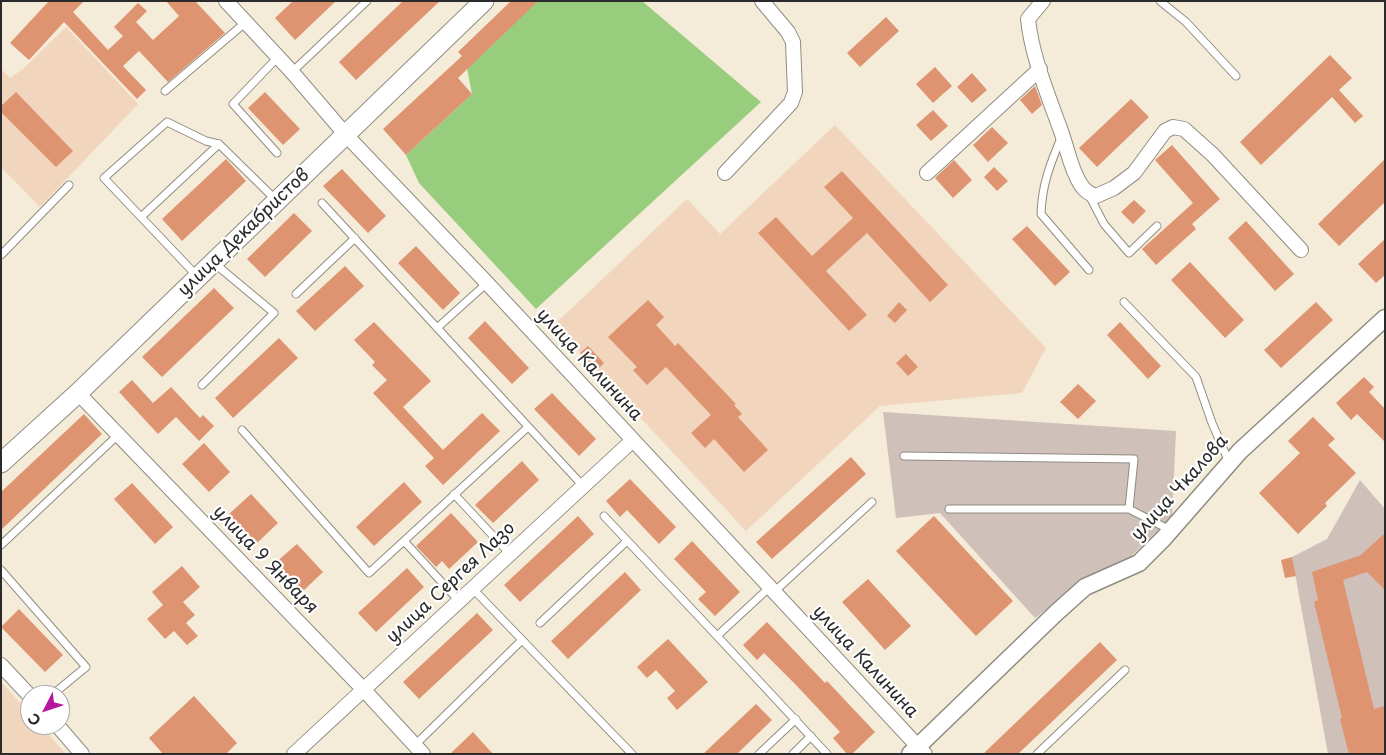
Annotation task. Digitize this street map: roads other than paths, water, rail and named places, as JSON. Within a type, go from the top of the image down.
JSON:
[{"type":"main road","name":"улица Декабристов","points":[[1,463],[78,393],[484,1]]},
{"type":"street","points":[[725,173],[791,103],[795,92],[793,42],[788,32],[762,1]]},
{"type":"street","points":[[1043,1],[1028,19],[1029,31],[1073,167],[1081,185],[1088,193],[1096,196],[1114,188],[1134,173],[1165,131],[1174,128],[1184,129],[1212,155],[1301,250]]},
{"type":"street","name":"улица Калинина","points":[[229,2],[346,135],[633,440],[918,751]]},
{"type":"street","points":[[927,172],[1040,69]]},
{"type":"street","name":"улица Чкалова","points":[[918,751],[1056,613],[1085,588],[1139,563],[1240,451],[1383,323]]},
{"type":"street","name":"улица 9 Января","points":[[78,393],[419,749]]},
{"type":"street","name":"улица Сергея Лазо","points":[[294,754],[633,440]]},
{"type":"street","points":[[1,665],[20,685]]},
{"type":"street","points":[[66,735],[82,754]]},
{"type":"lane","points":[[292,72],[367,1]]},
{"type":"lane","points":[[1160,1],[1186,22],[1236,76]]},
{"type":"lane","points":[[165,91],[246,22]]},
{"type":"lane","points":[[276,153],[233,104],[278,58]]},
{"type":"lane","points":[[198,277],[104,178],[167,122],[206,141],[219,144],[277,201]]},
{"type":"lane","points":[[1062,135],[1046,175],[1042,198],[1042,214],[1090,270]]},
{"type":"lane","points":[[141,217],[219,144]]},
{"type":"lane","points":[[1,255],[69,186]]},
{"type":"lane","points":[[1088,193],[1104,224],[1129,253],[1158,226]]},
{"type":"lane","points":[[322,203],[583,486]]},
{"type":"lane","points":[[296,294],[355,238]]},
{"type":"lane","points":[[202,385],[274,313],[214,262]]},
{"type":"lane","points":[[437,328],[486,283]]},
{"type":"lane","points":[[1124,302],[1196,377],[1212,423],[1230,462]]},
{"type":"lane","points":[[242,430],[369,574],[528,427]]},
{"type":"lane","points":[[1,545],[118,435]]},
{"type":"lane","points":[[904,456],[1134,459],[1129,509]]},
{"type":"lane","points":[[454,494],[510,554]]},
{"type":"lane","points":[[717,636],[872,502]]},
{"type":"lane","points":[[948,509],[1129,509],[1170,530]]},
{"type":"lane","points":[[604,516],[827,754]]},
{"type":"lane","points":[[404,541],[459,601]]},
{"type":"lane","points":[[540,623],[627,541]]},
{"type":"lane","points":[[1,570],[86,667],[64,685]]},
{"type":"lane","points":[[473,589],[632,754]]},
{"type":"lane","points":[[419,749],[522,640]]},
{"type":"lane","points":[[1038,754],[1125,670]]},
{"type":"lane","points":[[759,754],[796,719]]},
{"type":"lane","points":[[793,754],[811,736]]}]
